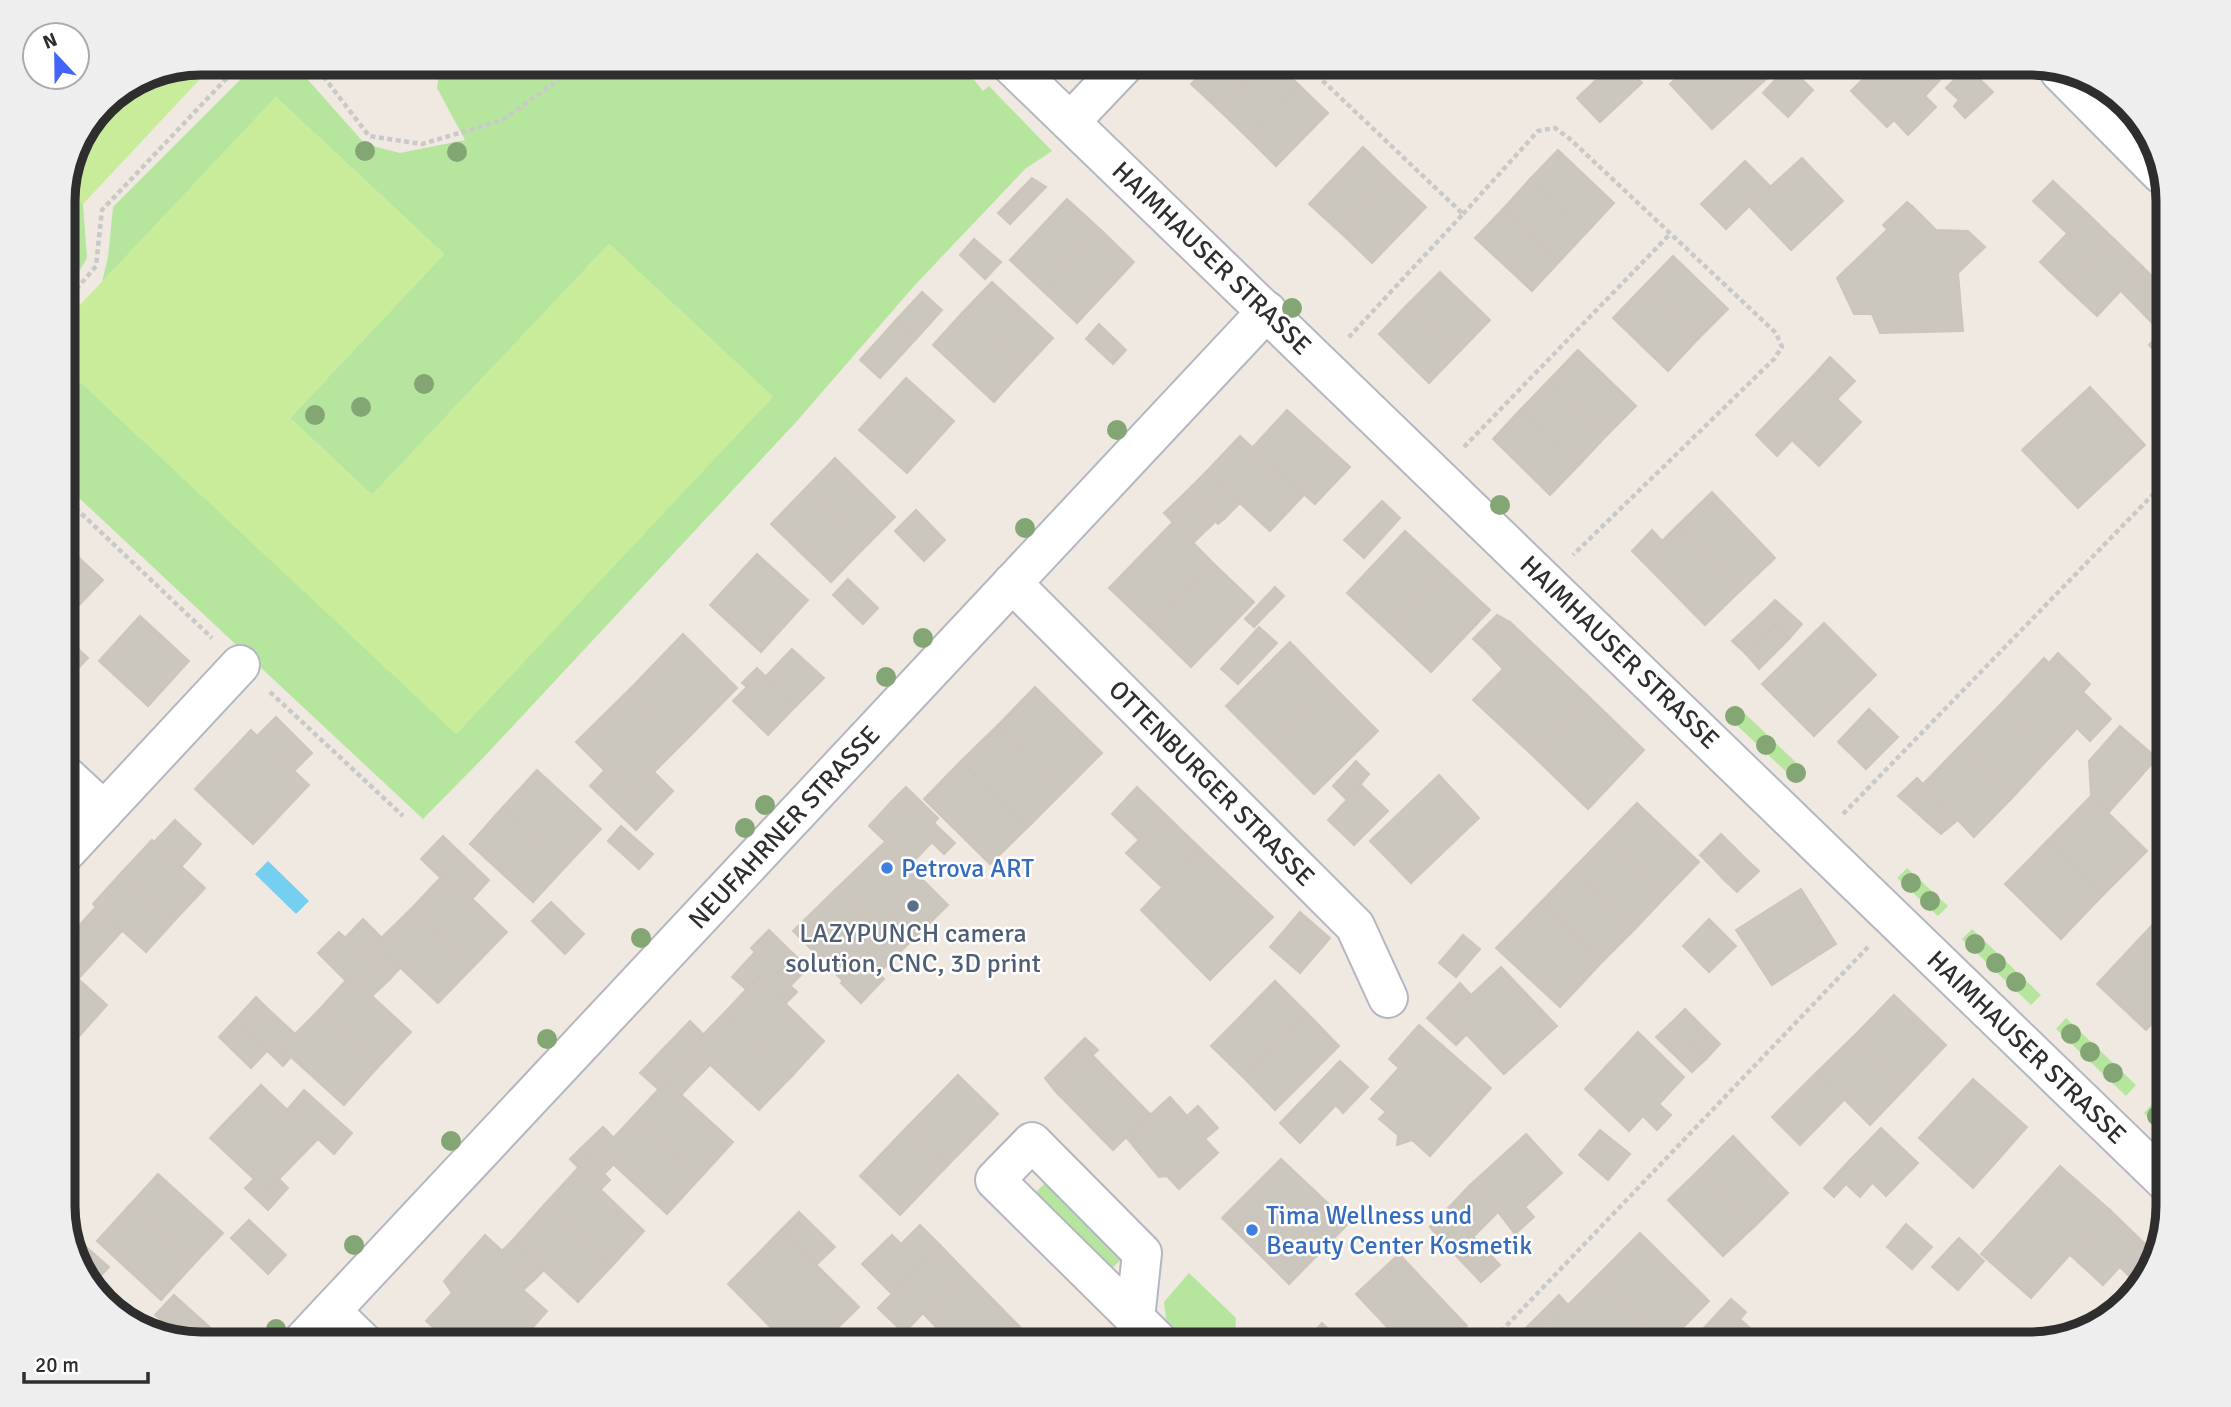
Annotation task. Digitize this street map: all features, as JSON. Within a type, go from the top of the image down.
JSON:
[{"type":"street","points":[[1070,122],[1114,75]]},
{"type":"street","name":"HAIMHAUSER STRASSE","points":[[1022,76],[2156,1172]]},
{"type":"street","points":[[2070,82],[2149,162]]},
{"type":"street","name":"NEUFAHRNER STRASSE","points":[[311,1332],[1267,311]]},
{"type":"street","name":"OTTENBURGER STRASSE","points":[[1012,583],[1355,926],[1388,998]]},
{"type":"street","points":[[76,841],[240,665]]},
{"type":"street","points":[[76,785],[104,811]]},
{"type":"street","points":[[331,1311],[353,1332]]},
{"type":"path","points":[[1317,75],[1463,214]]},
{"type":"path","points":[[76,290],[96,266],[102,210],[229,76]]},
{"type":"path","points":[[323,76],[369,136],[422,144],[503,120],[562,76]]},
{"type":"path","points":[[1323,364],[1538,131],[1555,128],[1570,139],[1776,333],[1782,347],[1774,359],[1546,581]]},
{"type":"path","points":[[1436,475],[1670,234]]},
{"type":"path","points":[[1816,842],[2155,492]]},
{"type":"path","points":[[1500,1332],[1895,919]]},
{"type":"green space","points":[[203,76],[83,204],[76,197],[80,168],[88,145],[106,118],[131,96],[153,85],[176,78]]},
{"type":"green space","points":[[244,76],[305,76],[365,144],[400,153],[465,140],[437,88],[439,76],[971,76],[983,91],[989,86],[1052,151],[1025,169],[915,285],[797,421],[423,819],[76,495],[76,378],[457,733],[772,396],[609,244],[372,495],[290,418],[444,254],[276,97],[102,282],[108,257],[113,207]]},
{"type":"green space","points":[[276,97],[444,254],[290,418],[372,495],[609,244],[773,397],[456,734],[76,378],[76,309]]},
{"type":"green space","points":[[76,197],[83,204],[87,258],[76,275]]},
{"type":"green space","points":[[1736,705],[1806,772],[1796,781],[1727,716]]},
{"type":"green space","points":[[1907,868],[1948,906],[1938,916],[1897,878]]},
{"type":"green space","points":[[1972,929],[2041,995],[2031,1005],[1962,939]]},
{"type":"green space","points":[[2066,1018],[2136,1085],[2126,1096],[2056,1029]]},
{"type":"green space","points":[[2154,1102],[2156,1104],[2156,1124],[2144,1113]]},
{"type":"green space","points":[[1048,1180],[1124,1257],[1110,1270],[1034,1194]]},
{"type":"green space","points":[[1189,1273],[1236,1318],[1235,1332],[1179,1332],[1166,1319],[1164,1302]]},
{"type":"water","points":[[268,861],[309,901],[296,914],[255,874]]},
{"type":"building","points":[[1200,75],[1254,75],[1220,111],[1191,84]]},
{"type":"building","points":[[1254,75],[1289,75],[1299,85],[1248,138],[1220,111]]},
{"type":"building","points":[[1601,75],[1635,75],[1642,83],[1600,122],[1577,98]]},
{"type":"building","points":[[1680,75],[1770,75],[1712,129],[1670,84]]},
{"type":"building","points":[[1780,75],[1798,75],[1813,90],[1788,117],[1763,93]]},
{"type":"building","points":[[1867,75],[1935,75],[1940,80],[1925,96],[1936,107],[1908,135],[1894,120],[1887,127],[1851,91]]},
{"type":"building","points":[[1959,75],[1975,75],[1993,92],[1965,118],[1954,106],[1959,100],[1946,88]]},
{"type":"building","points":[[1299,85],[1328,113],[1276,166],[1248,138]]},
{"type":"building","points":[[1363,147],[1394,177],[1341,233],[1309,204]]},
{"type":"building","points":[[1558,150],[1614,203],[1587,232],[1530,179]]},
{"type":"building","points":[[1802,158],[1843,201],[1791,250],[1749,206]]},
{"type":"building","points":[[1745,161],[1770,186],[1726,229],[1701,204]]},
{"type":"building","points":[[1394,177],[1426,207],[1372,263],[1341,233]]},
{"type":"building","points":[[1032,178],[1046,187],[1010,224],[998,213]]},
{"type":"building","points":[[1530,179],[1587,232],[1559,262],[1503,209]]},
{"type":"building","points":[[2053,181],[2087,213],[2068,234],[2033,201]]},
{"type":"building","points":[[1067,199],[1101,230],[1044,292],[1010,260]]},
{"type":"building","points":[[1907,202],[1912,206],[1888,230],[1883,225]]},
{"type":"building","points":[[1912,206],[1936,230],[1968,231],[1985,247],[1958,273],[1963,331],[1880,333],[1872,314],[1854,314],[1837,278]]},
{"type":"building","points":[[1503,209],[1559,262],[1532,291],[1475,238]]},
{"type":"building","points":[[2087,213],[2115,240],[2068,289],[2040,262]]},
{"type":"building","points":[[1101,230],[1134,262],[1077,323],[1044,292]]},
{"type":"building","points":[[974,239],[1001,262],[985,279],[960,255]]},
{"type":"building","points":[[2115,240],[2143,267],[2097,316],[2068,289]]},
{"type":"building","points":[[1673,256],[1728,309],[1698,339],[1643,287]]},
{"type":"building","points":[[2143,267],[2155,280],[2155,326],[2121,291]]},
{"type":"building","points":[[1440,272],[1490,320],[1460,351],[1409,303]]},
{"type":"building","points":[[992,282],[1053,338],[1023,370],[962,313]]},
{"type":"building","points":[[1643,287],[1698,339],[1668,371],[1613,318]]},
{"type":"building","points":[[922,292],[942,310],[916,339],[896,320]]},
{"type":"building","points":[[1409,303],[1460,351],[1429,383],[1379,334]]},
{"type":"building","points":[[962,313],[1023,370],[994,402],[933,345]]},
{"type":"building","points":[[896,320],[916,339],[880,378],[860,360]]},
{"type":"building","points":[[1099,324],[1126,350],[1113,364],[1086,339]]},
{"type":"building","points":[[2155,339],[2155,351],[2149,345]]},
{"type":"building","points":[[1578,350],[1636,406],[1607,435],[1549,380]]},
{"type":"building","points":[[1830,357],[1855,381],[1837,399],[1813,376]]},
{"type":"building","points":[[1813,376],[1861,422],[1819,466],[1792,440],[1777,456],[1756,435]]},
{"type":"building","points":[[906,378],[954,421],[907,473],[859,430]]},
{"type":"building","points":[[1549,380],[1607,435],[1579,465],[1521,409]]},
{"type":"building","points":[[2090,387],[2145,445],[2078,508],[2022,450]]},
{"type":"building","points":[[1521,409],[1579,465],[1550,495],[1493,439]]},
{"type":"building","points":[[1287,410],[1350,467],[1315,504],[1252,448]]},
{"type":"building","points":[[1240,436],[1304,495],[1270,531],[1206,472]]},
{"type":"building","points":[[835,458],[895,517],[863,549],[803,491]]},
{"type":"building","points":[[1206,472],[1240,503],[1224,519],[1192,486]]},
{"type":"building","points":[[1192,486],[1224,519],[1218,524],[1186,492]]},
{"type":"building","points":[[803,491],[863,549],[831,582],[771,524]]},
{"type":"building","points":[[1186,492],[1216,521],[1193,543],[1164,513]]},
{"type":"building","points":[[1712,492],[1775,558],[1740,591],[1677,526]]},
{"type":"building","points":[[1382,501],[1400,518],[1364,558],[1344,540]]},
{"type":"building","points":[[916,510],[945,540],[924,561],[895,531]]},
{"type":"building","points":[[1173,522],[1213,563],[1150,627],[1109,588]]},
{"type":"building","points":[[1677,526],[1740,591],[1705,625],[1642,561]]},
{"type":"building","points":[[1652,530],[1662,541],[1642,561],[1632,551]]},
{"type":"building","points":[[1405,531],[1448,571],[1389,632],[1347,593]]},
{"type":"building","points":[[757,554],[808,600],[761,652],[710,605]]},
{"type":"building","points":[[76,555],[103,580],[76,608]]},
{"type":"building","points":[[1213,563],[1254,602],[1191,667],[1150,627]]},
{"type":"building","points":[[1448,571],[1490,610],[1431,672],[1389,632]]},
{"type":"building","points":[[848,579],[878,608],[863,624],[833,595]]},
{"type":"building","points":[[1275,587],[1284,596],[1254,627],[1245,619]]},
{"type":"building","points":[[1775,600],[1802,624],[1789,639],[1762,613]]},
{"type":"building","points":[[1762,613],[1775,626],[1746,654],[1732,641]]},
{"type":"building","points":[[1497,615],[1510,622],[1484,649],[1473,639]]},
{"type":"building","points":[[140,616],[189,661],[148,706],[99,661]]},
{"type":"building","points":[[1510,622],[1530,641],[1503,669],[1484,649]]},
{"type":"building","points":[[1824,623],[1876,675],[1814,736],[1762,684]]},
{"type":"building","points":[[1775,626],[1789,639],[1759,669],[1746,654]]},
{"type":"building","points":[[1259,627],[1277,643],[1238,684],[1221,669]]},
{"type":"building","points":[[683,634],[737,688],[684,742],[630,689]]},
{"type":"building","points":[[1530,641],[1587,695],[1531,754],[1473,700]]},
{"type":"building","points":[[1290,642],[1334,687],[1270,750],[1226,706]]},
{"type":"building","points":[[76,647],[88,658],[76,670]]},
{"type":"building","points":[[792,649],[824,678],[796,706],[766,676]]},
{"type":"building","points":[[2058,653],[2090,684],[2083,692],[2111,719],[2090,741],[2077,728],[2050,757],[1997,708],[2044,658],[2049,663]]},
{"type":"building","points":[[757,668],[796,706],[768,735],[733,701],[747,687],[742,683]]},
{"type":"building","points":[[1035,687],[1102,753],[1065,790],[998,725]]},
{"type":"building","points":[[1334,687],[1378,731],[1314,794],[1270,750]]},
{"type":"building","points":[[630,689],[684,742],[630,796],[576,742]]},
{"type":"building","points":[[1587,695],[1644,750],[1588,809],[1531,754]]},
{"type":"building","points":[[1997,708],[2050,757],[2011,799],[1958,748]]},
{"type":"building","points":[[1869,709],[1898,737],[1866,769],[1838,742]]},
{"type":"building","points":[[276,717],[312,753],[294,771],[257,736]]},
{"type":"building","points":[[998,725],[1065,790],[1027,828],[961,761]]},
{"type":"building","points":[[2120,726],[2156,757],[2109,812],[2091,796],[2089,761]]},
{"type":"building","points":[[251,730],[309,785],[253,844],[195,789]]},
{"type":"building","points":[[1958,748],[2011,799],[1974,837],[1923,784]]},
{"type":"building","points":[[961,761],[1027,828],[990,864],[924,799]]},
{"type":"building","points":[[1356,761],[1369,774],[1347,800],[1333,786]]},
{"type":"building","points":[[537,770],[601,829],[567,865],[503,807]]},
{"type":"building","points":[[604,771],[630,796],[654,772],[673,791],[636,830],[590,786]]},
{"type":"building","points":[[1439,775],[1479,818],[1411,883],[1370,841]]},
{"type":"building","points":[[1917,778],[1931,792],[1914,810],[1898,796]]},
{"type":"building","points":[[1361,785],[1388,811],[1354,845],[1328,820]]},
{"type":"building","points":[[906,787],[938,818],[934,823],[955,843],[944,854],[891,802]]},
{"type":"building","points":[[1137,787],[1165,814],[1139,840],[1112,814]]},
{"type":"building","points":[[1931,792],[1943,804],[1926,821],[1914,810]]},
{"type":"building","points":[[2091,796],[2147,851],[2103,895],[2048,840]]},
{"type":"building","points":[[891,802],[932,842],[910,865],[869,826]]},
{"type":"building","points":[[1637,803],[1699,862],[1667,895],[1605,836]]},
{"type":"building","points":[[1943,804],[1958,820],[1941,834],[1926,821]]},
{"type":"building","points":[[503,807],[567,865],[533,902],[470,844]]},
{"type":"building","points":[[1165,814],[1200,848],[1163,888],[1126,853]]},
{"type":"building","points":[[175,820],[201,844],[181,867],[154,842]]},
{"type":"building","points":[[621,826],[653,854],[639,869],[608,841]]},
{"type":"building","points":[[1721,834],[1734,847],[1713,868],[1700,855]]},
{"type":"building","points":[[443,836],[489,880],[472,899],[445,873],[441,878],[421,859]]},
{"type":"building","points":[[1605,836],[1667,895],[1635,929],[1573,869]]},
{"type":"building","points":[[152,840],[205,888],[175,920],[122,872]]},
{"type":"building","points":[[2048,840],[2103,895],[2061,939],[2005,884]]},
{"type":"building","points":[[885,842],[948,905],[900,952],[836,889]]},
{"type":"building","points":[[1734,847],[1746,859],[1724,880],[1713,868]]},
{"type":"building","points":[[1200,848],[1273,917],[1210,980],[1141,910]]},
{"type":"building","points":[[1746,859],[1759,871],[1737,892],[1724,880]]},
{"type":"building","points":[[1573,869],[1635,929],[1603,961],[1541,902]]},
{"type":"building","points":[[122,872],[175,920],[146,952],[93,904]]},
{"type":"building","points":[[445,873],[507,932],[473,967],[411,909]]},
{"type":"building","points":[[836,889],[900,952],[878,974],[863,960],[843,981],[793,931]]},
{"type":"building","points":[[1801,889],[1836,944],[1772,985],[1736,930]]},
{"type":"building","points":[[551,902],[584,934],[565,954],[532,921]]},
{"type":"building","points":[[1541,902],[1603,961],[1560,1007],[1496,948]]},
{"type":"building","points":[[96,907],[122,931],[101,954],[76,929]]},
{"type":"building","points":[[411,909],[473,967],[438,1003],[375,944]]},
{"type":"building","points":[[1300,912],[1330,938],[1300,973],[1270,947]]},
{"type":"building","points":[[363,919],[382,938],[375,944],[400,968],[389,980],[345,938]]},
{"type":"building","points":[[1709,919],[1736,946],[1709,972],[1683,946]]},
{"type":"building","points":[[2156,921],[2156,946],[2143,935]]},
{"type":"building","points":[[769,930],[808,968],[790,986],[751,948]]},
{"type":"building","points":[[76,931],[101,954],[78,979],[76,977]]},
{"type":"building","points":[[339,932],[389,980],[371,997],[350,976],[346,981],[318,953]]},
{"type":"building","points":[[1463,935],[1480,949],[1456,977],[1439,963]]},
{"type":"building","points":[[2143,935],[2156,946],[2156,1019],[2146,1030],[2097,984]]},
{"type":"building","points":[[755,952],[797,992],[786,1003],[758,977],[747,990],[732,977]]},
{"type":"building","points":[[863,960],[884,979],[861,1003],[841,983]]},
{"type":"building","points":[[1501,967],[1557,1026],[1504,1074],[1449,1016]]},
{"type":"building","points":[[350,976],[411,1032],[377,1068],[317,1012]]},
{"type":"building","points":[[76,977],[107,1005],[81,1034],[76,1030]]},
{"type":"building","points":[[758,977],[824,1041],[792,1076],[725,1012]]},
{"type":"building","points":[[1275,981],[1307,1013],[1243,1077],[1211,1046]]},
{"type":"building","points":[[1460,983],[1471,995],[1449,1016],[1467,1034],[1456,1045],[1427,1018]]},
{"type":"building","points":[[1894,995],[1946,1045],[1908,1085],[1855,1035]]},
{"type":"building","points":[[256,997],[264,1005],[243,1028],[234,1021]]},
{"type":"building","points":[[264,1005],[295,1034],[281,1048],[291,1057],[283,1066],[243,1028]]},
{"type":"building","points":[[1685,1009],[1720,1044],[1706,1059],[1670,1024]]},
{"type":"building","points":[[317,1012],[377,1068],[344,1105],[281,1048]]},
{"type":"building","points":[[725,1012],[792,1076],[759,1110],[691,1047]]},
{"type":"building","points":[[1307,1013],[1339,1046],[1275,1110],[1243,1077]]},
{"type":"building","points":[[234,1021],[267,1051],[251,1068],[219,1037]]},
{"type":"building","points":[[690,1021],[703,1034],[691,1047],[710,1065],[698,1077],[665,1047]]},
{"type":"building","points":[[1670,1024],[1706,1059],[1692,1072],[1656,1037]]},
{"type":"building","points":[[1419,1025],[1491,1088],[1430,1156],[1412,1140],[1397,1145],[1398,1135],[1379,1119],[1386,1112],[1371,1099],[1399,1068],[1389,1059]]},
{"type":"building","points":[[1638,1032],[1684,1077],[1659,1104],[1671,1115],[1657,1130],[1643,1116],[1629,1131],[1585,1089]]},
{"type":"building","points":[[1855,1035],[1908,1085],[1870,1125],[1817,1072]]},
{"type":"building","points":[[1085,1038],[1098,1050],[1055,1091],[1045,1078]]},
{"type":"building","points":[[665,1047],[698,1077],[681,1095],[666,1081],[658,1089],[640,1073]]},
{"type":"building","points":[[1092,1055],[1150,1114],[1113,1150],[1055,1091]]},
{"type":"building","points":[[1340,1061],[1368,1087],[1343,1113],[1336,1105],[1300,1143],[1280,1123]]},
{"type":"building","points":[[1817,1072],[1845,1099],[1800,1145],[1772,1117]]},
{"type":"building","points":[[958,1075],[998,1114],[948,1165],[908,1126]]},
{"type":"building","points":[[1973,1079],[2027,1127],[1973,1188],[1919,1138]]},
{"type":"building","points":[[666,1081],[733,1142],[700,1178],[633,1117]]},
{"type":"building","points":[[261,1085],[318,1139],[267,1191],[210,1138]]},
{"type":"building","points":[[304,1090],[352,1133],[334,1154],[287,1110]]},
{"type":"building","points":[[1170,1097],[1187,1116],[1198,1106],[1218,1128],[1205,1139],[1218,1153],[1179,1189],[1167,1176],[1159,1177],[1126,1137]]},
{"type":"building","points":[[633,1117],[700,1178],[667,1214],[600,1152]]},
{"type":"building","points":[[908,1126],[948,1165],[900,1215],[860,1176]]},
{"type":"building","points":[[603,1127],[614,1138],[600,1152],[613,1165],[604,1174],[580,1149]]},
{"type":"building","points":[[1881,1128],[1918,1163],[1886,1196],[1850,1160]]},
{"type":"building","points":[[1600,1130],[1630,1154],[1608,1180],[1579,1155]]},
{"type":"building","points":[[1526,1134],[1562,1173],[1525,1207],[1534,1217],[1515,1234],[1498,1212],[1470,1185]]},
{"type":"building","points":[[1733,1136],[1788,1193],[1756,1225],[1700,1169]]},
{"type":"building","points":[[580,1149],[610,1180],[600,1190],[570,1159]]},
{"type":"building","points":[[1281,1159],[1315,1191],[1256,1251],[1222,1218]]},
{"type":"building","points":[[1850,1160],[1873,1182],[1860,1197],[1846,1184],[1834,1197],[1824,1188]]},
{"type":"building","points":[[2060,1166],[2110,1210],[2031,1298],[1981,1254]]},
{"type":"building","points":[[578,1168],[644,1231],[611,1267],[544,1205]]},
{"type":"building","points":[[1700,1169],[1756,1225],[1723,1256],[1668,1200]]},
{"type":"building","points":[[158,1174],[223,1233],[192,1266],[128,1207]]},
{"type":"building","points":[[254,1179],[267,1191],[279,1179],[288,1188],[268,1210],[245,1188]]},
{"type":"building","points":[[1470,1185],[1498,1212],[1474,1236],[1460,1223],[1441,1240],[1430,1227]]},
{"type":"building","points":[[1315,1191],[1349,1223],[1289,1284],[1256,1251]]},
{"type":"building","points":[[544,1205],[611,1267],[578,1302],[512,1241]]},
{"type":"building","points":[[128,1207],[192,1266],[161,1300],[97,1241]]},
{"type":"building","points":[[2110,1210],[2143,1242],[2103,1285],[2069,1254]]},
{"type":"building","points":[[799,1212],[835,1247],[816,1265],[781,1230]]},
{"type":"building","points":[[249,1220],[286,1255],[268,1274],[231,1238]]},
{"type":"building","points":[[1460,1223],[1500,1265],[1481,1282],[1441,1240]]},
{"type":"building","points":[[1906,1224],[1932,1247],[1912,1269],[1887,1247]]},
{"type":"building","points":[[920,1225],[940,1245],[891,1293],[862,1264],[892,1235],[901,1244]]},
{"type":"building","points":[[781,1230],[859,1307],[833,1332],[775,1332],[728,1284]]},
{"type":"building","points":[[1640,1233],[1709,1301],[1679,1332],[1650,1332],[1595,1278]]},
{"type":"building","points":[[485,1235],[534,1280],[523,1290],[547,1311],[529,1332],[438,1332],[426,1321],[452,1293],[444,1281]]},
{"type":"building","points":[[1959,1238],[1984,1261],[1958,1290],[1932,1267]]},
{"type":"building","points":[[512,1241],[544,1270],[534,1280],[502,1251]]},
{"type":"building","points":[[81,1242],[109,1267],[98,1279]]},
{"type":"building","points":[[2143,1242],[2148,1247],[2139,1269],[2131,1278],[2119,1266]]},
{"type":"building","points":[[940,1245],[964,1270],[905,1332],[878,1308]]},
{"type":"building","points":[[1399,1254],[1467,1326],[1460,1332],[1392,1332],[1356,1294]]},
{"type":"building","points":[[964,1270],[1025,1332],[940,1332],[922,1312]]},
{"type":"building","points":[[1595,1278],[1650,1332],[1559,1332],[1550,1323]]},
{"type":"building","points":[[174,1295],[214,1331],[184,1331],[169,1327],[155,1315]]},
{"type":"building","points":[[1559,1295],[1568,1305],[1550,1323],[1559,1332],[1522,1332]]},
{"type":"building","points":[[1731,1299],[1746,1312],[1728,1332],[1700,1332]]},
{"type":"building","points":[[1740,1319],[1754,1332],[1729,1332]]},
{"type":"building","points":[[1322,1323],[1332,1332],[1314,1332]]},
{"type":"place","name":"Petrova ART","points":[[887,868]]},
{"type":"place","name":"LAZYPUNCH camera solution, CNC, 3D print","points":[[913,906]]},
{"type":"place","name":"Tima Wellness und Beauty Center Kosmetik","points":[[1252,1230]]}]
